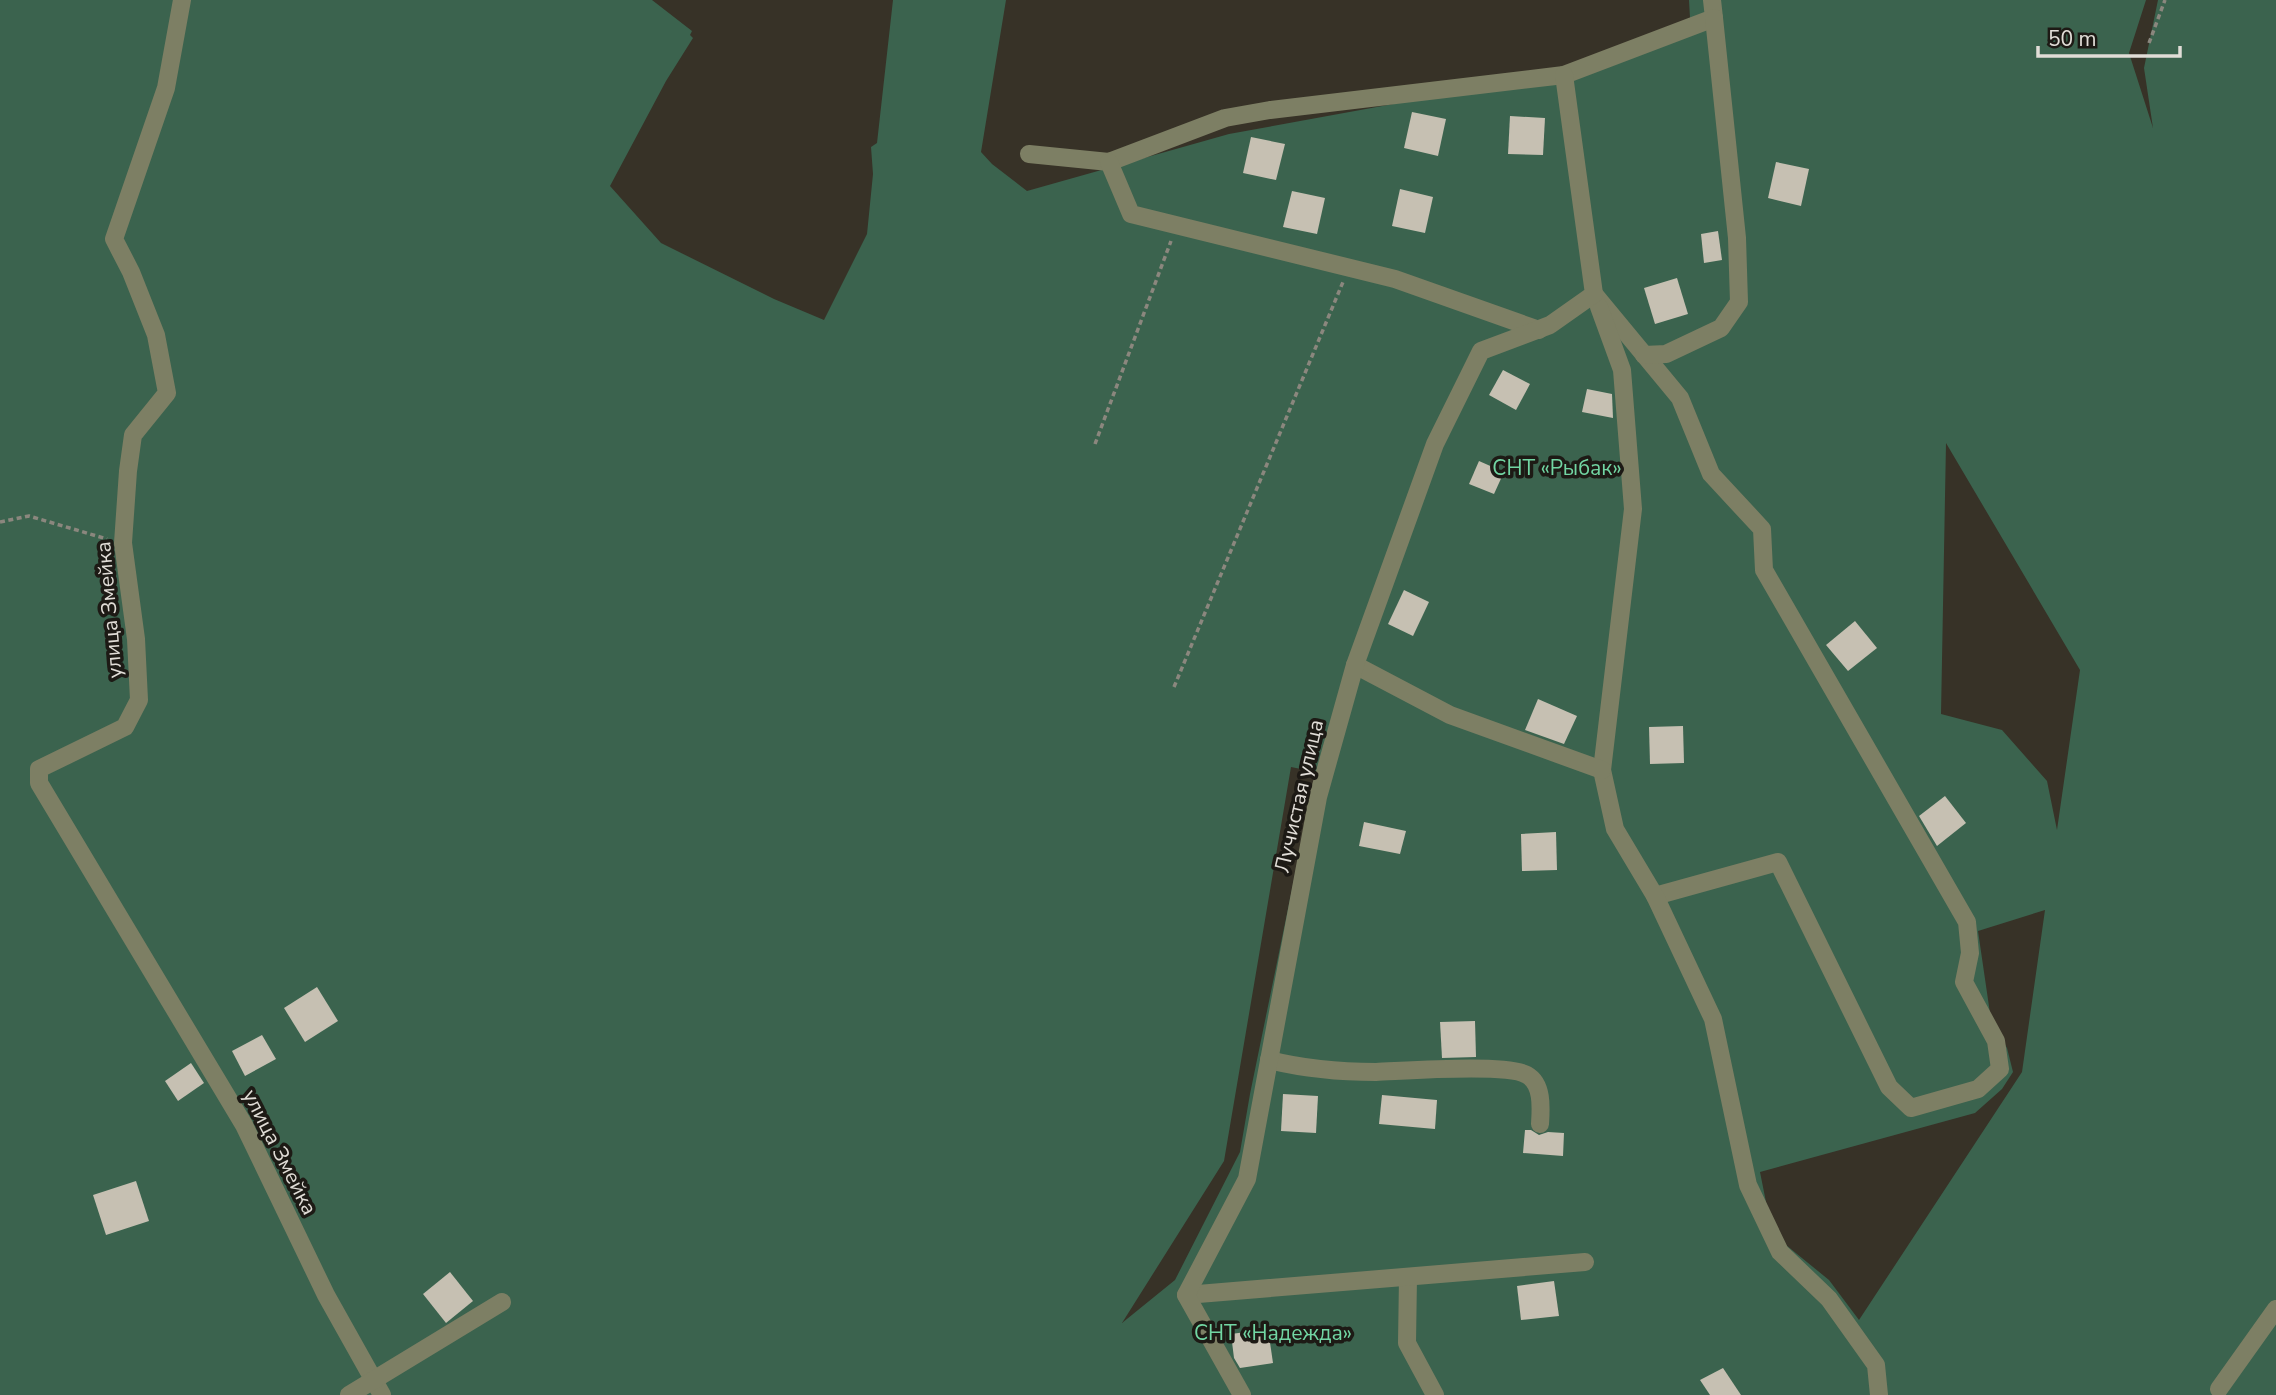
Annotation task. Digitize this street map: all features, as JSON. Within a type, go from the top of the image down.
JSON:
[{"type":"street","name":"улица Змейка","points":[[182,0],[166,88],[114,239],[131,272],[156,335],[167,393],[134,435],[128,471],[123,543],[136,639],[139,700],[125,727],[39,769],[39,783],[244,1125],[326,1295],[378,1387]]},
{"type":"street","points":[[1029,154],[1109,162],[1225,118],[1270,110],[1564,75],[1713,9],[1738,238],[1739,302],[1721,328],[1666,354],[1644,355]]},
{"type":"street","points":[[1564,75],[1594,294],[1622,370],[1633,509],[1602,770],[1615,829],[1655,896],[1713,1019],[1748,1185],[1780,1252],[1829,1299],[1876,1365],[1879,1395]]},
{"type":"street","points":[[1109,162],[1132,214],[1349,267],[1419,287],[1539,330]]},
{"type":"street","points":[[1594,294],[1680,398],[1711,474],[1762,529],[1764,570],[1967,922],[1970,953],[1964,982],[1996,1041],[2000,1069],[1978,1089],[1911,1108],[1889,1087],[1778,862],[1655,896]]},
{"type":"street","name":"Лучистая улица","points":[[1186,1295],[1247,1180],[1318,797],[1355,665],[1435,443],[1481,351],[1550,325],[1594,294]]},
{"type":"street","points":[[1355,665],[1450,715],[1602,770]]},
{"type":"street","points":[[1269,1059],[1304,1069],[1373,1072],[1503,1070],[1526,1074],[1538,1085],[1540,1124]]},
{"type":"street","points":[[1242,1395],[1186,1295],[1585,1262]]},
{"type":"street","points":[[1408,1277],[1407,1343],[1435,1395]]},
{"type":"street","points":[[349,1395],[378,1387],[502,1302]]},
{"type":"street","points":[[2219,1389],[2276,1309]]},
{"type":"path","points":[[2149,43],[2165,0]]},
{"type":"path","points":[[1095,444],[1177,225]]},
{"type":"path","points":[[1174,687],[1349,267]]},
{"type":"path","points":[[0,522],[29,516],[123,543]]},
{"type":"green space","name":"СНТ «Рыбак»","points":[[0,0],[652,0],[692,31],[690,35],[693,38],[666,81],[610,186],[661,243],[774,299],[824,320],[867,234],[873,174],[871,147],[877,143],[893,0],[1006,0],[981,152],[1027,191],[1229,134],[1558,74],[1690,18],[1689,0],[2146,0],[2129,53],[2153,128],[2144,68],[2158,0],[2276,0],[2276,1395],[0,1395]],"holes":[[[1946,443],[2080,670],[2057,830],[2047,781],[2002,730],[1941,714]],[[1291,767],[1316,772],[1240,1152],[1175,1280],[1122,1323],[1224,1161]],[[2045,910],[2022,1072],[1859,1320],[1829,1280],[1786,1245],[1767,1207],[1760,1172],[1975,1113],[2002,1089],[2013,1072],[2007,1048],[1991,1020],[1978,931]]]},
{"type":"building","points":[[1412,112],[1446,119],[1438,156],[1404,148]]},
{"type":"building","points":[[1510,116],[1545,118],[1543,155],[1508,154]]},
{"type":"building","points":[[1251,137],[1285,144],[1276,180],[1243,173]]},
{"type":"building","points":[[1776,162],[1809,169],[1801,206],[1768,198]]},
{"type":"building","points":[[1400,189],[1433,197],[1425,233],[1392,226]]},
{"type":"building","points":[[1292,191],[1325,198],[1317,234],[1283,227]]},
{"type":"building","points":[[1718,231],[1722,260],[1704,263],[1701,234]]},
{"type":"building","points":[[1677,278],[1688,314],[1655,324],[1644,288]]},
{"type":"building","points":[[1503,370],[1530,384],[1516,410],[1489,395]]},
{"type":"building","points":[[1587,389],[1612,394],[1613,418],[1582,412]]},
{"type":"building","points":[[1479,461],[1504,472],[1494,494],[1469,484]]},
{"type":"building","points":[[1404,590],[1429,602],[1413,636],[1388,624]]},
{"type":"building","points":[[1855,621],[1877,648],[1848,671],[1826,645]]},
{"type":"building","points":[[1538,699],[1577,716],[1564,744],[1525,730]]},
{"type":"building","points":[[1683,726],[1684,763],[1650,764],[1649,727]]},
{"type":"building","points":[[1945,796],[1966,823],[1937,846],[1919,816]]},
{"type":"building","points":[[1364,822],[1406,831],[1400,854],[1359,846]]},
{"type":"building","points":[[1556,832],[1557,870],[1522,871],[1521,834]]},
{"type":"building","points":[[317,987],[338,1021],[305,1042],[284,1008]]},
{"type":"building","points":[[1475,1021],[1476,1057],[1442,1058],[1440,1022]]},
{"type":"building","points":[[262,1035],[276,1059],[245,1076],[232,1051]]},
{"type":"building","points":[[191,1063],[204,1083],[178,1101],[165,1081]]},
{"type":"building","points":[[1283,1094],[1318,1096],[1316,1133],[1281,1131]]},
{"type":"building","points":[[1382,1095],[1437,1100],[1435,1129],[1379,1124]]},
{"type":"building","points":[[1525,1130],[1539,1135],[1548,1132],[1564,1133],[1563,1156],[1523,1153]]},
{"type":"building","points":[[136,1181],[149,1221],[106,1235],[93,1195]]},
{"type":"building","points":[[450,1272],[473,1301],[446,1323],[423,1294]]},
{"type":"building","points":[[1554,1281],[1559,1316],[1521,1320],[1517,1286]]},
{"type":"building","points":[[1268,1329],[1273,1363],[1240,1368],[1234,1358],[1231,1334]]},
{"type":"building","points":[[1723,1368],[1741,1395],[1710,1395],[1700,1380]]},
{"type":"park label","name":"СНТ «Надежда»","points":[[1273,1333]]}]
